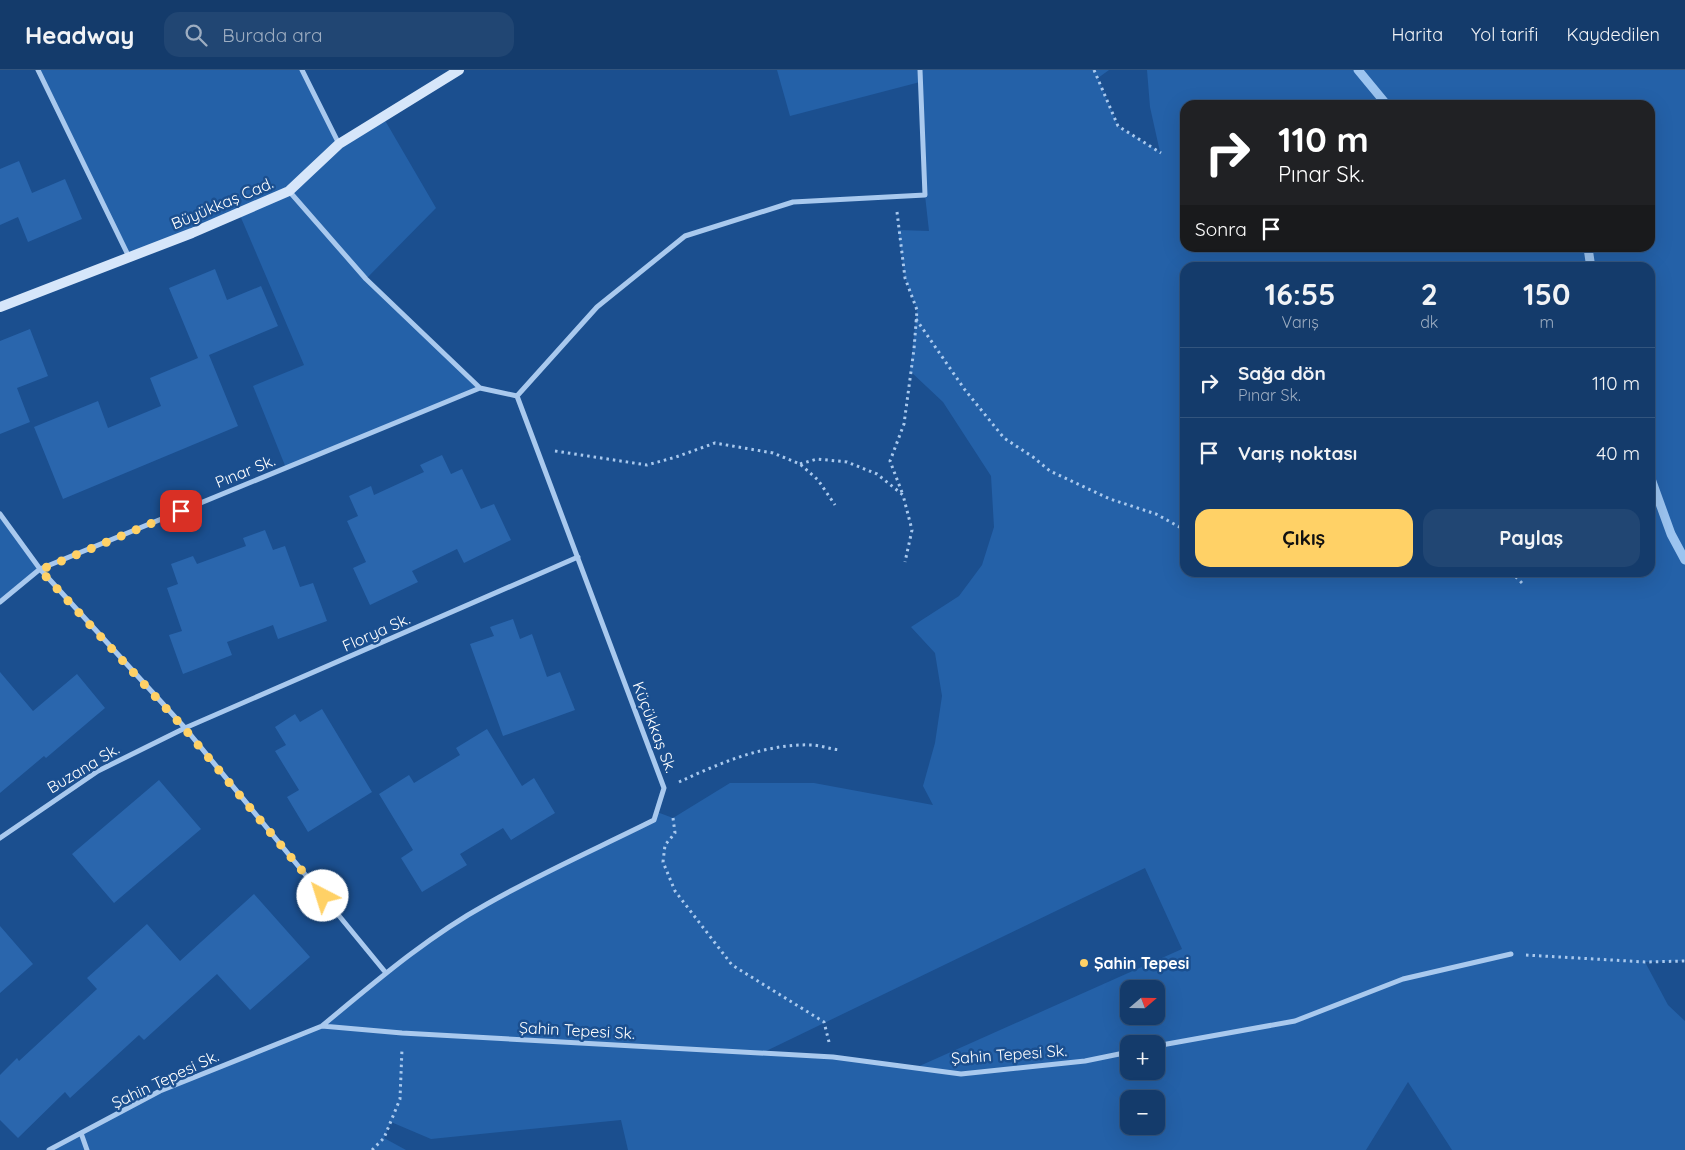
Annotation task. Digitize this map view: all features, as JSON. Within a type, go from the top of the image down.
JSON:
[{"type":"street","points":[[38,70],[129,257]]},
{"type":"street","points":[[302,70],[339,144]]},
{"type":"street","name":"Büyükkaş Cad.","points":[[0,307],[192,233],[289,191],[339,144],[459,70]]},
{"type":"street","points":[[289,191],[366,279],[480,388],[518,396],[597,307],[685,236],[794,202],[925,195],[920,70]]},
{"type":"street","name":"Pınar Sk.","points":[[0,602],[40,570],[480,388]]},
{"type":"street","name":"Küçükkaş Sk.","points":[[518,396],[664,788],[657,812]]},
{"type":"street","points":[[0,514],[40,570],[184,728],[386,973]]},
{"type":"street","name":"Florya Sk.","points":[[184,728],[578,557]]},
{"type":"street","name":"Buzana Sk.","points":[[0,838],[98,771],[184,728]]},
{"type":"street","points":[[322,1026],[386,973],[430,940],[487,904],[654,820],[657,812]]},
{"type":"street","points":[[1165,1044],[1295,1020],[1403,979],[1511,954]]},
{"type":"street","name":"Şahin Tepesi Sk.","points":[[49,1150],[160,1091],[322,1026],[402,1033],[833,1057],[961,1074],[1085,1061],[1120,1054]]},
{"type":"street","points":[[81,1133],[86,1150]]},
{"type":"path","points":[[1094,70],[1118,126],[1161,153]]},
{"type":"path","points":[[896,196],[898,230],[905,278],[917,310],[914,350],[904,424],[890,461],[904,495],[912,530],[905,562]]},
{"type":"path","points":[[916,319],[965,390],[1004,438],[1033,456],[1050,471],[1110,499],[1156,514],[1180,527]]},
{"type":"path","points":[[538,449],[647,465],[715,443],[773,453],[800,464],[818,480],[835,505]]},
{"type":"path","points":[[800,464],[817,459],[847,462],[877,474],[904,495]]},
{"type":"path","points":[[1516,577],[1522,583]]},
{"type":"path","points":[[664,788],[730,759],[775,749],[813,745],[840,750]]},
{"type":"path","points":[[657,812],[673,818],[676,833],[665,845],[663,862],[675,891],[732,965],[824,1022],[833,1057]]},
{"type":"path","points":[[1511,954],[1645,962],[1685,961]]},
{"type":"path","points":[[372,1150],[384,1138],[400,1099],[402,1033]]},
{"type":"shaded area","points":[[38,70],[302,70],[339,144],[383,117],[436,208],[366,279],[480,388],[286,468],[253,386],[304,365],[239,213],[129,257]]},
{"type":"shaded area","points":[[777,70],[1109,70],[1098,78],[1118,126],[1160,152],[1150,107],[1147,70],[1685,70],[1685,961],[1645,962],[1668,1005],[1685,1021],[1685,1150],[1452,1150],[1408,1082],[1366,1150],[628,1150],[621,1120],[431,1139],[391,1122],[384,1138],[406,1150],[49,1150],[160,1091],[322,1026],[386,973],[487,904],[654,820],[657,812],[673,818],[730,783],[814,783],[933,805],[923,786],[935,743],[942,696],[935,653],[911,627],[959,596],[982,565],[994,527],[991,476],[943,402],[910,371],[917,310],[905,278],[898,230],[929,231],[925,195],[920,82],[790,116]],"holes":[[[1145,868],[1182,949],[915,1068],[833,1057],[762,1053]]]},
{"type":"shaded area","points":[[0,514],[40,569],[0,602]]},
{"type":"building","points":[[19,161],[32,193],[65,179],[82,219],[28,242],[18,217],[0,225],[0,169]]},
{"type":"building","points":[[215,269],[227,300],[261,286],[278,326],[209,355],[238,426],[63,499],[34,427],[98,401],[108,428],[161,406],[150,378],[198,358],[169,288]]},
{"type":"building","points":[[30,329],[48,376],[17,388],[30,422],[0,434],[0,341]]},
{"type":"building","points":[[442,455],[451,474],[462,469],[481,509],[494,504],[511,540],[464,563],[457,549],[412,571],[418,582],[370,605],[353,568],[366,562],[347,521],[358,516],[349,496],[371,486],[374,495],[424,472],[420,465]]},
{"type":"building","points":[[265,530],[273,550],[285,546],[300,587],[313,583],[327,621],[278,639],[273,625],[227,642],[232,655],[183,674],[169,635],[182,631],[167,588],[178,584],[171,564],[193,556],[197,564],[246,546],[243,538]]},
{"type":"building","points":[[513,619],[520,639],[532,634],[547,677],[560,672],[575,710],[503,736],[470,644],[494,636],[490,627]]},
{"type":"building","points":[[0,672],[33,711],[77,674],[105,708],[46,758],[44,756],[0,793]]},
{"type":"building","points":[[322,709],[372,792],[308,832],[287,797],[299,790],[275,751],[286,745],[275,727],[295,714],[300,722]]},
{"type":"building","points":[[487,729],[522,786],[534,778],[555,813],[511,840],[503,828],[460,854],[467,865],[422,892],[401,858],[413,850],[379,794],[409,775],[414,783],[460,755],[456,748]]},
{"type":"building","points":[[159,780],[201,829],[114,903],[72,854]]},
{"type":"building","points":[[254,894],[310,957],[250,1010],[217,974],[144,1040],[139,1035],[70,1098],[65,1092],[18,1138],[0,1120],[0,1075],[17,1058],[19,1061],[97,989],[87,978],[147,924],[180,961]]},
{"type":"building","points":[[0,926],[33,964],[0,993]]},
{"type":"waterway","points":[[1358,70],[1383,100]]},
{"type":"waterway","points":[[1589,252],[1590,262]]},
{"type":"waterway","points":[[1655,490],[1671,534],[1685,560]]},
{"type":"place","name":"Şahin Tepesi","points":[[1084,963]]},
{"type":"route","points":[[181,511],[40,570],[184,728],[323,896]]}]
